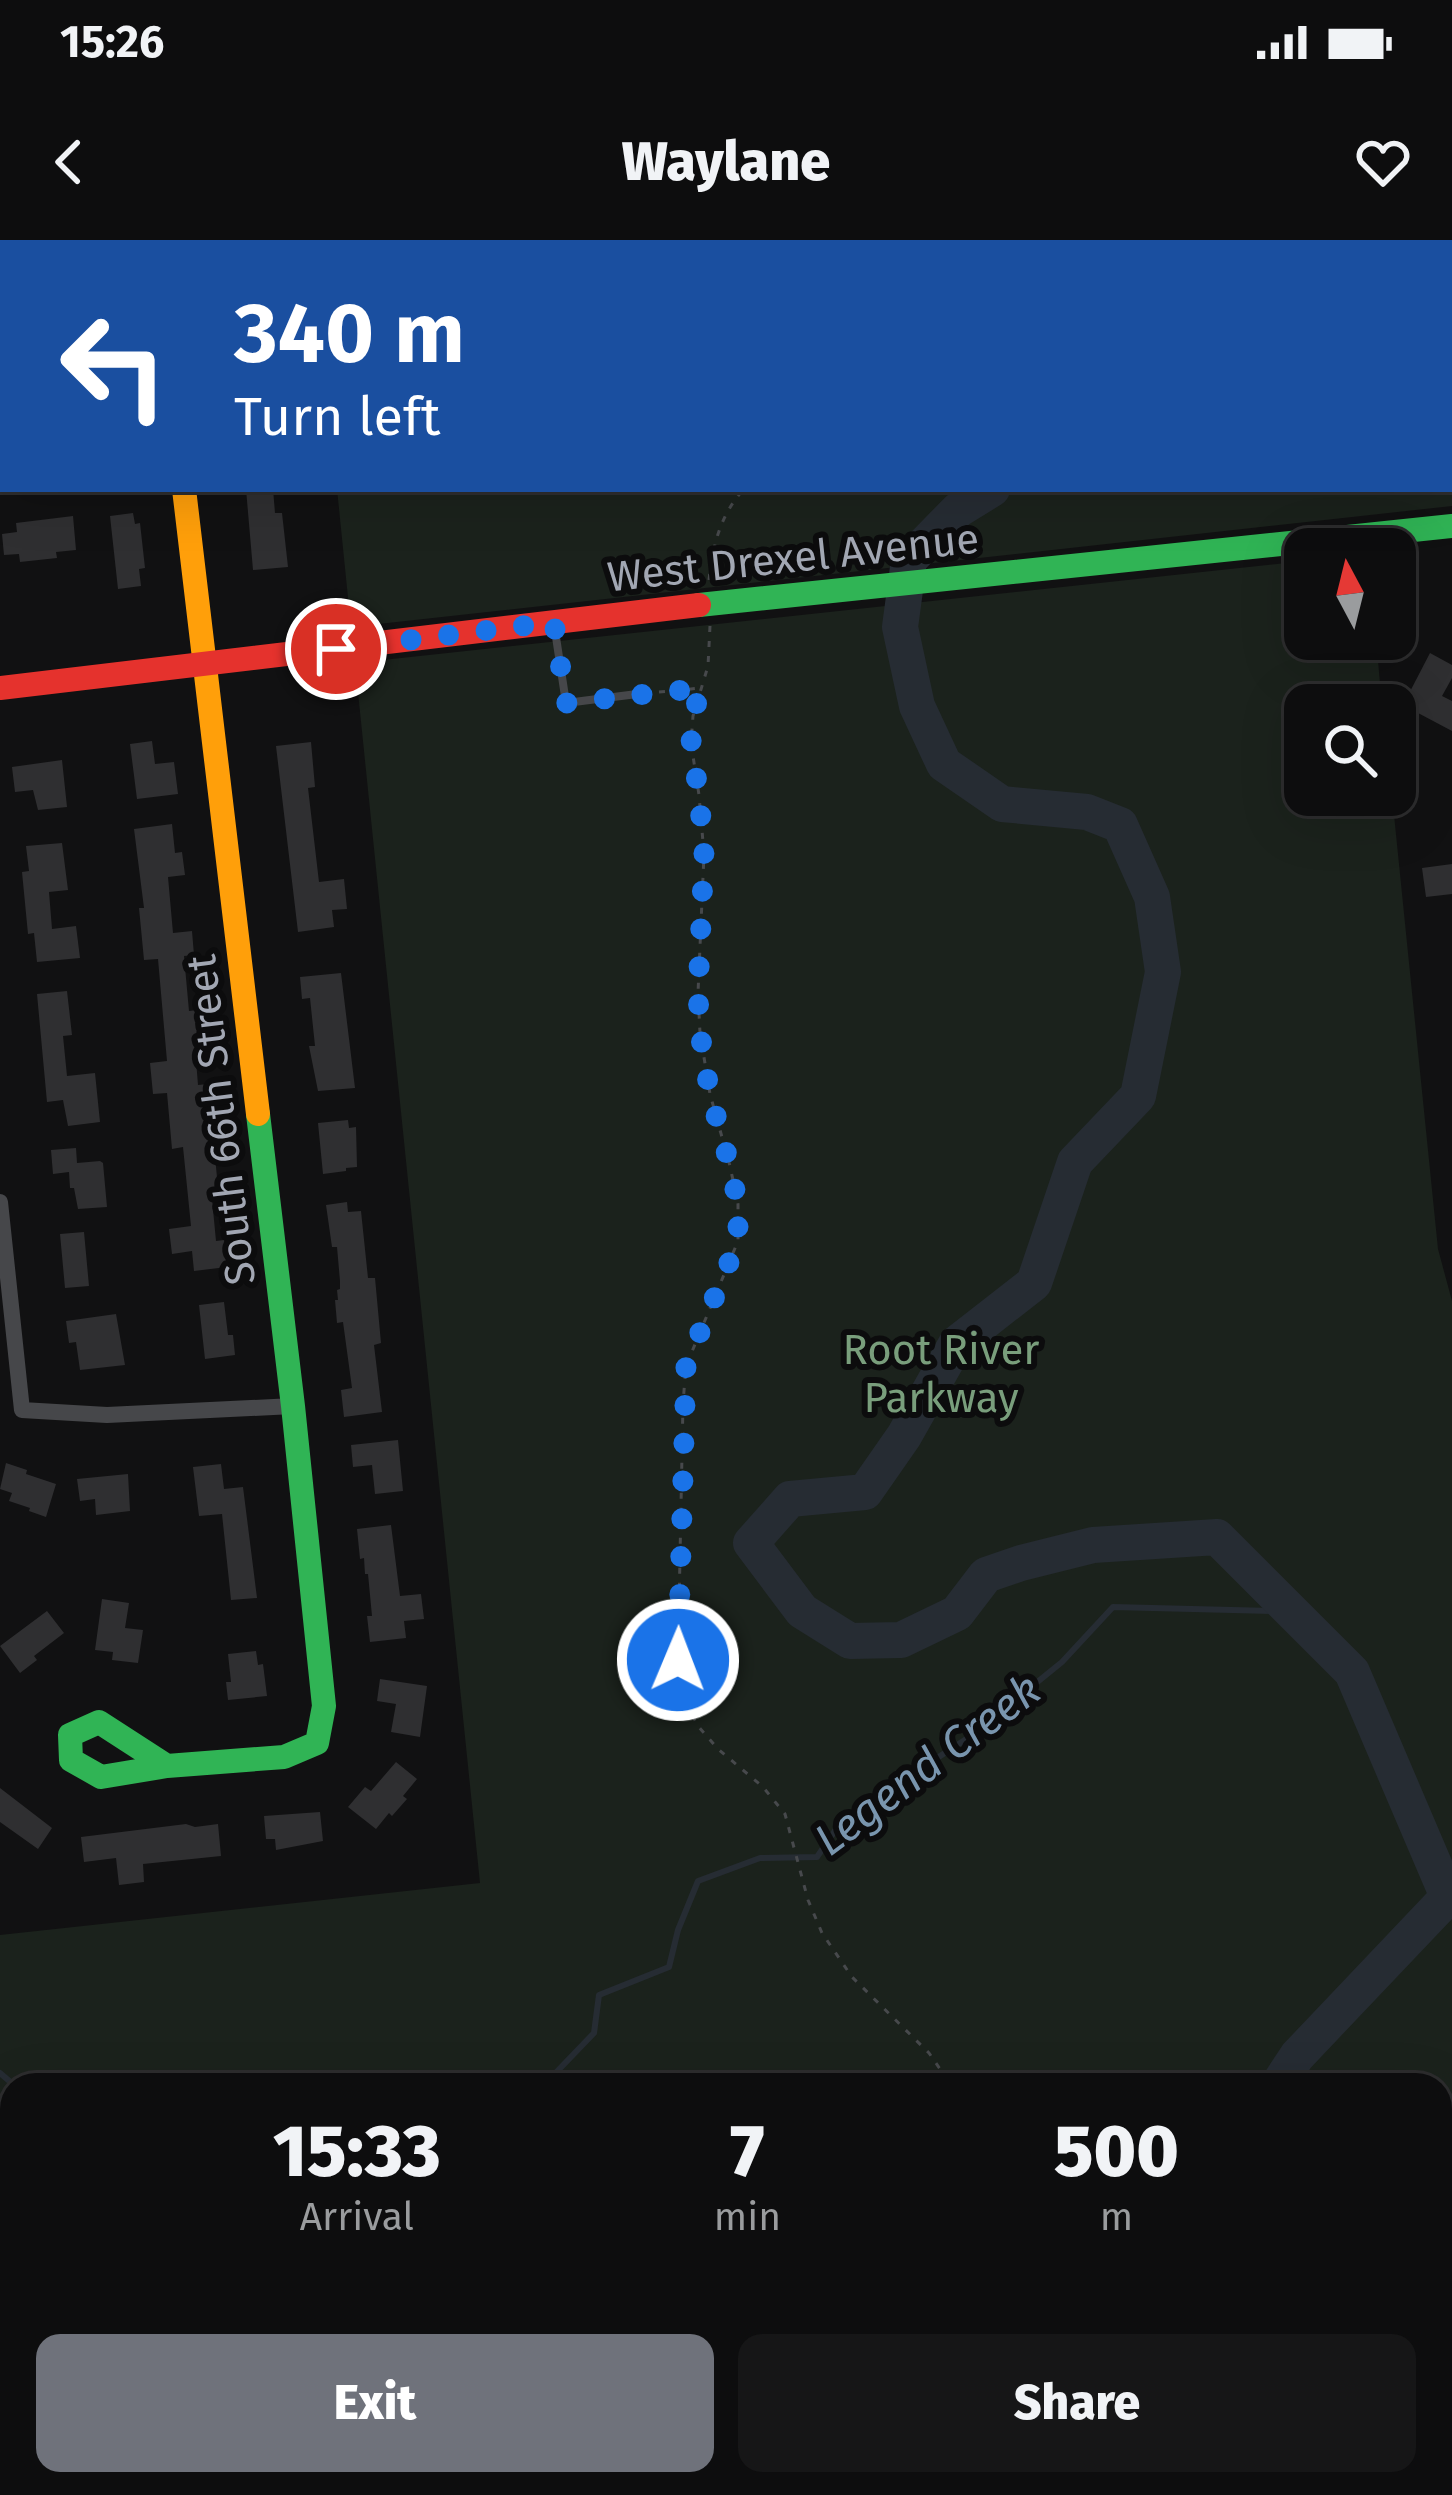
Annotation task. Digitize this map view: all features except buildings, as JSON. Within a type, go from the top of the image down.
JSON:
[{"type":"street","name":"South 66th Street","points":[[167,1766],[284,1757],[317,1743],[324,1706],[184,492]]},
{"type":"street","name":"West Drexel Avenue","points":[[0,688],[851,588],[1452,526]]},
{"type":"street","points":[[0,1202],[22,1410],[107,1415],[292,1406]]},
{"type":"lane","points":[[554,622],[566,703],[645,693]]},
{"type":"path","points":[[708,584],[717,533],[741,492]]},
{"type":"path","points":[[710,628],[708,666],[693,716],[691,743],[704,854],[698,993],[710,1094],[738,1204],[738,1241],[686,1366],[678,1660],[685,1699],[698,1726],[785,1814],[822,1933],[852,1976],[929,2053],[943,2073]]},
{"type":"path","points":[[645,693],[701,688]]},
{"type":"green space","points":[[337,492],[1452,492],[1452,506],[351,627]]},
{"type":"green space","name":"Root River Parkway","points":[[1284,563],[1284,660],[1378,660],[1380,684],[1284,684],[1284,816],[1394,816],[1438,1249],[1452,1301],[1452,2073],[0,2073],[0,1935],[480,1883],[355,663]]},
{"type":"waterway","points":[[987,492],[958,510],[909,560],[900,627],[917,706],[944,764],[1002,804],[1087,812],[1120,825],[1152,897],[1163,972],[1138,1096],[1075,1162],[1034,1283],[956,1344],[904,1436],[865,1492],[790,1499],[751,1543],[802,1611],[850,1641],[901,1640],[957,1613],[986,1575],[1021,1563],[1093,1545],[1217,1537],[1352,1672],[1448,1897],[1286,2073]]},
{"type":"waterway","name":"Legend Creek","points":[[556,2073],[594,2033],[599,1995],[669,1967],[698,1881],[760,1858],[817,1857],[843,1819],[971,1736],[1062,1662],[1113,1607],[1272,1611],[1295,1633],[1326,1646]]},
{"type":"traffic: fast","points":[[699,605],[1452,526]]},
{"type":"traffic: fast","points":[[167,1766],[99,1722],[70,1735],[71,1760],[101,1777],[167,1766],[284,1757],[317,1743],[324,1706],[258,1114]]},
{"type":"traffic: slow","points":[[184,492],[258,1114]]},
{"type":"traffic: jam","points":[[0,688],[699,605]]},
{"type":"route","points":[[336,649],[554,622],[566,703],[701,688],[691,743],[704,854],[700,1033],[738,1204],[738,1241],[686,1366],[678,1660]]}]
